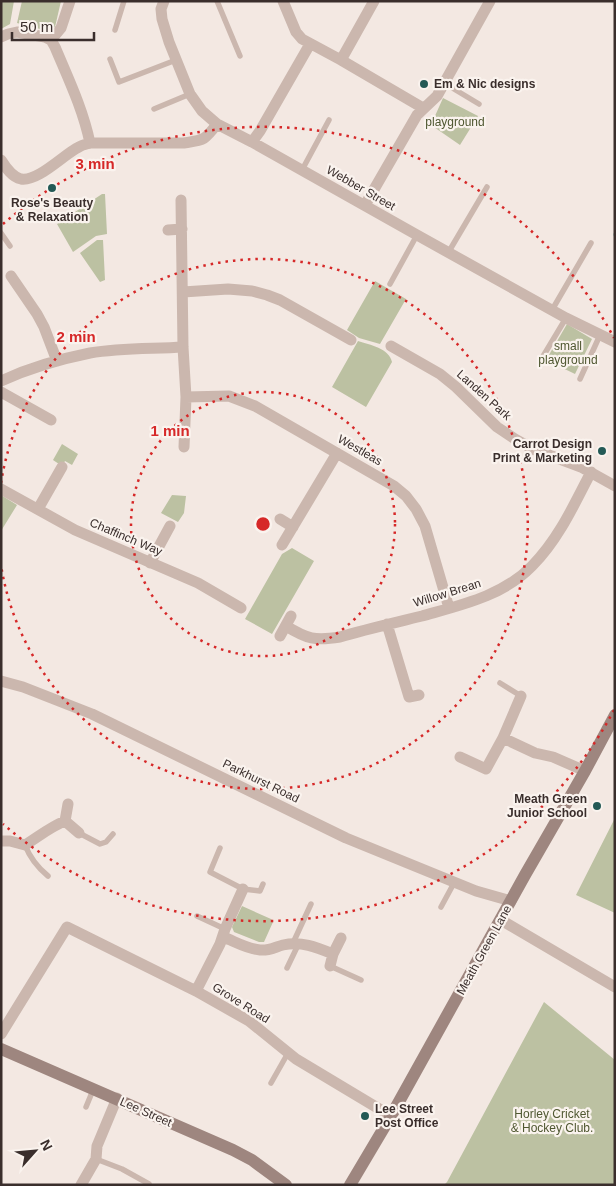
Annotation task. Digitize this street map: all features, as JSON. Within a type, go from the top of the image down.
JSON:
[{"type":"street","points":[[51,40],[61,28],[70,1]]},
{"type":"street","name":"Webber Street","points":[[164,1],[161,8],[162,20],[190,94],[202,111],[217,124],[566,318],[615,342]]},
{"type":"street","points":[[283,1],[296,32],[302,40],[341,60],[422,108]]},
{"type":"street","points":[[341,60],[374,1]]},
{"type":"street","points":[[365,206],[417,114],[437,96],[490,1]]},
{"type":"street","points":[[1,37],[17,32],[45,37],[51,40],[81,109],[90,143]]},
{"type":"street","points":[[252,142],[310,44]]},
{"type":"street","points":[[1,160],[8,171],[15,176],[21,179],[28,179],[50,167],[79,146],[90,143],[184,143],[198,141],[206,138],[217,124]]},
{"type":"street","points":[[181,200],[186,397],[179,427],[184,447]]},
{"type":"street","points":[[168,230],[182,229]]},
{"type":"street","points":[[11,276],[28,291],[56,361]]},
{"type":"street","points":[[182,292],[228,289],[267,294],[351,340]]},
{"type":"street","points":[[331,329],[337,319]]},
{"type":"street","name":"Landen Park","points":[[391,346],[404,361],[440,374],[497,427],[515,439],[533,449],[591,472],[615,486]]},
{"type":"street","points":[[1,381],[56,361],[90,353],[184,347]]},
{"type":"street","points":[[1,392],[51,420]]},
{"type":"street","name":"Westleas","points":[[186,397],[229,396],[255,406],[394,486],[406,496],[425,526],[449,608]]},
{"type":"street","points":[[282,546],[337,453]]},
{"type":"street","points":[[38,509],[62,467]]},
{"type":"street","name":"Willow Brean","points":[[280,636],[288,621],[305,636],[324,640],[449,608],[492,594],[513,582],[531,568],[544,553],[558,534],[591,472]]},
{"type":"street","name":"Chaffinch Way","points":[[1,488],[75,530],[198,584],[241,608]]},
{"type":"street","points":[[280,518],[293,527]]},
{"type":"street","points":[[150,563],[170,526]]},
{"type":"street","points":[[387,624],[409,698]]},
{"type":"street","name":"Parkhurst Road","points":[[1,681],[23,687],[92,714],[346,838],[476,891],[511,901]]},
{"type":"street","points":[[460,757],[486,769],[503,738],[521,696]]},
{"type":"street","name":"Meath Green Lane","points":[[350,1185],[586,771],[615,715]]},
{"type":"street","points":[[503,738],[536,753],[553,757],[586,771]]},
{"type":"street","points":[[65,821],[68,804]]},
{"type":"street","points":[[65,821],[79,833]]},
{"type":"street","points":[[1,841],[25,845],[57,824],[65,821]]},
{"type":"street","points":[[196,991],[220,944],[244,888]]},
{"type":"street","points":[[501,920],[615,988]]},
{"type":"street","name":"Grove Road","points":[[1,1034],[67,927],[196,991],[249,1021],[296,1059],[391,1116]]},
{"type":"street","points":[[224,933],[260,950],[268,950],[296,943],[313,946],[333,954]]},
{"type":"street","points":[[330,966],[333,954],[341,938]]},
{"type":"street","name":"Lee Street","points":[[3,1053],[117,1098],[233,1150],[252,1160],[286,1185]]},
{"type":"street","points":[[81,1185],[96,1159],[97,1146],[117,1098]]},
{"type":"lane","points":[[115,30],[124,1]]},
{"type":"lane","points":[[217,1],[240,56]]},
{"type":"lane","points":[[110,59],[119,82],[176,60]]},
{"type":"lane","points":[[444,83],[479,104]]},
{"type":"lane","points":[[154,109],[190,94]]},
{"type":"lane","points":[[302,170],[329,120]]},
{"type":"lane","points":[[448,253],[487,187]]},
{"type":"lane","points":[[1,233],[10,246]]},
{"type":"lane","points":[[390,284],[417,235]]},
{"type":"lane","points":[[552,310],[591,243]]},
{"type":"lane","points":[[542,358],[566,318]]},
{"type":"lane","points":[[580,379],[600,335]]},
{"type":"lane","points":[[500,683],[521,696]]},
{"type":"lane","points":[[79,833],[100,844],[106,842],[113,834]]},
{"type":"lane","points":[[25,845],[29,856],[48,876]]},
{"type":"lane","points":[[220,848],[210,872],[244,888],[260,890],[263,884]]},
{"type":"lane","points":[[441,907],[454,882]]},
{"type":"lane","points":[[287,968],[310,904]]},
{"type":"lane","points":[[197,916],[224,933]]},
{"type":"lane","points":[[330,966],[361,980]]},
{"type":"lane","points":[[271,1083],[288,1053]]},
{"type":"lane","points":[[86,1106],[94,1089]]},
{"type":"lane","points":[[96,1159],[122,1169],[149,1184]]},
{"type":"green space","points":[[1,1],[14,1],[10,24],[1,29]]},
{"type":"green space","points":[[22,1],[61,1],[55,27],[48,31],[17,23]]},
{"type":"green space","name":"playground","points":[[443,98],[478,116],[460,145],[431,125]]},
{"type":"green space","points":[[102,194],[105,194],[107,234],[96,236],[73,252],[57,224]]},
{"type":"green space","points":[[97,240],[103,240],[105,280],[100,282],[80,253]]},
{"type":"green space","points":[[375,281],[406,299],[380,344],[359,338],[347,330]]},
{"type":"green space","name":"small playground","points":[[567,324],[592,339],[575,374],[546,360]]},
{"type":"green space","points":[[358,341],[383,350],[392,362],[366,407],[332,387]]},
{"type":"green space","points":[[62,444],[78,454],[72,465],[65,461],[62,466],[53,460]]},
{"type":"green space","points":[[1,495],[17,505],[1,531]]},
{"type":"green space","points":[[172,495],[186,496],[184,513],[178,522],[161,513]]},
{"type":"green space","points":[[292,548],[314,561],[272,634],[245,619],[282,554]]},
{"type":"green space","points":[[615,818],[615,913],[576,895]]},
{"type":"green space","points":[[242,906],[271,919],[273,922],[264,942],[259,942],[234,932],[232,927]]},
{"type":"green space","name":"Horley Cricket & Hockey Club.","points":[[544,1002],[615,1060],[615,1185],[444,1185],[447,1182]]},
{"type":"place","name":"Em & Nic designs","points":[[424,84]]},
{"type":"place","name":"Rose's Beauty & Relaxation","points":[[52,188]]},
{"type":"place","name":"Carrot Design Print & Marketing","points":[[602,451]]},
{"type":"place","name":"Meath Green Junior School","points":[[597,806]]},
{"type":"place","name":"Lee Street Post Office","points":[[365,1116]]}]
